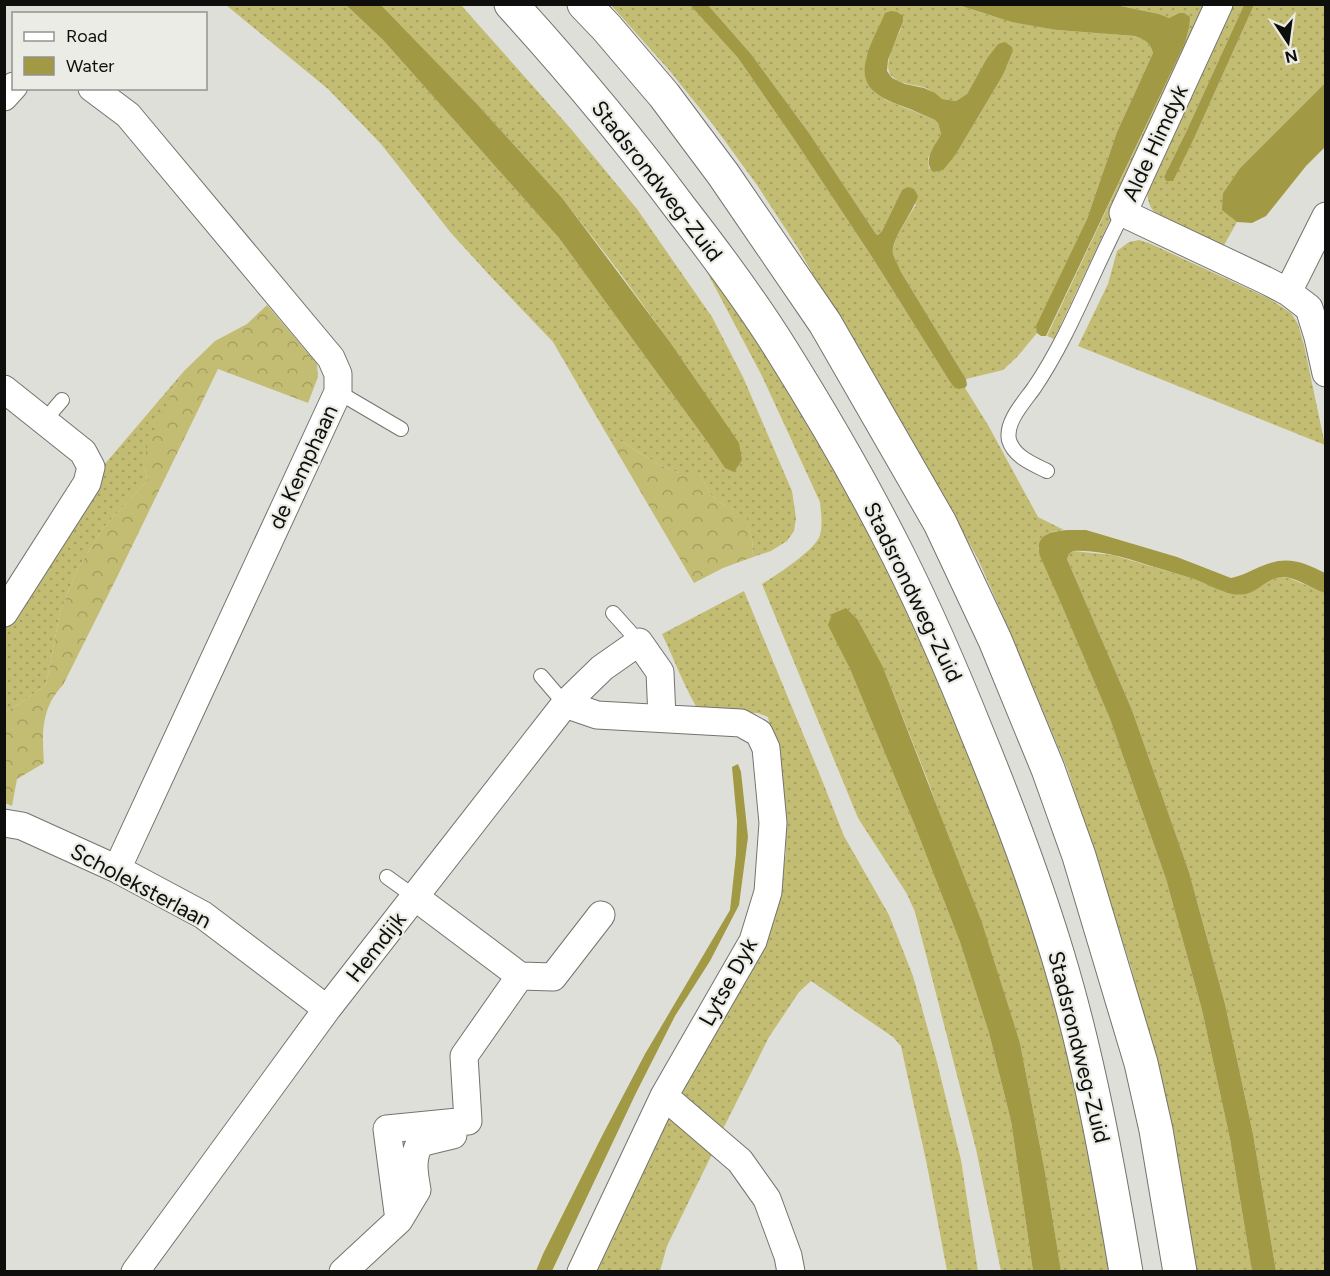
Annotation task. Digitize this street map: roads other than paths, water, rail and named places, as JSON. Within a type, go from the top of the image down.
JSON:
[{"type":"main road","name":"Stadsrondweg-Zuid","points":[[511,4],[561,59],[715,252],[780,347],[842,450],[898,555],[953,674],[1001,792],[1055,947],[1078,1032],[1102,1137],[1126,1272]]},
{"type":"main road","points":[[584,4],[664,95],[723,174],[825,323],[940,523],[995,640],[1048,770],[1078,856],[1138,1052],[1156,1130],[1180,1272]]},
{"type":"street","name":"Alde Himdyk","points":[[1219,4],[1122,213],[1288,292],[1309,308],[1326,373]]},
{"type":"street","name":"de Kemphaan","points":[[95,90],[128,115],[331,358],[338,374],[338,392],[117,869]]},
{"type":"street","points":[[1288,292],[1326,216]]},
{"type":"street","points":[[4,389],[83,452],[91,467],[87,483],[4,613]]},
{"type":"street","points":[[639,642],[660,672],[662,718]]},
{"type":"street","name":"Hemdijk","points":[[135,1272],[327,1009],[566,704],[602,668],[639,642]]},
{"type":"street","name":"Lytse Dyk","points":[[566,704],[597,715],[741,723],[759,733],[766,748],[773,823],[768,892],[753,941],[664,1096],[581,1272]]},
{"type":"street","name":"Scholeksterlaan","points":[[4,823],[22,826],[117,869],[203,915],[327,1009]]},
{"type":"street","points":[[415,897],[520,976],[553,977],[601,915]]},
{"type":"street","points":[[343,1272],[399,1220],[417,1190],[412,1166],[420,1143],[466,1132],[468,1121],[464,1056],[520,976]]},
{"type":"street","points":[[664,1096],[740,1161],[766,1199],[788,1256],[791,1272]]},
{"type":"street","points":[[399,1220],[387,1129],[468,1121]]},
{"type":"lane","points":[[1047,471],[1020,456],[1013,449],[1009,439],[1009,429],[1013,418],[1041,378],[1061,341],[1122,213]]},
{"type":"lane","points":[[338,392],[401,429]]},
{"type":"lane","points":[[44,421],[62,400]]},
{"type":"lane","points":[[613,613],[639,642]]},
{"type":"lane","points":[[541,676],[566,704]]},
{"type":"lane","points":[[387,877],[415,897]]},
{"type":"water","points":[[346,5],[381,5],[476,103],[563,199],[667,338],[739,443],[742,460],[734,472],[725,468],[559,238],[383,40]]},
{"type":"water","points":[[690,5],[708,5],[751,54],[809,133],[876,234],[882,231],[902,190],[908,187],[914,189],[918,196],[895,241],[893,254],[901,272],[966,379],[965,388],[955,388],[950,382],[874,260],[794,139],[738,58]]},
{"type":"water","points":[[958,5],[1116,5],[1169,18],[1179,13],[1190,17],[1185,43],[1046,336],[1037,333],[1036,326],[1087,219],[1117,132],[1153,53],[1147,42],[1135,36],[1057,30],[1012,22]]},
{"type":"water","points":[[1244,5],[1254,5],[1173,181],[1166,181],[1164,177]]},
{"type":"water","points":[[891,11],[903,16],[903,21],[888,60],[887,71],[892,78],[905,84],[924,88],[942,99],[956,101],[967,94],[987,58],[998,44],[1005,42],[1012,47],[1013,51],[1003,75],[956,154],[943,170],[933,172],[929,163],[931,153],[941,134],[938,123],[883,98],[870,87],[866,80],[866,60],[869,48],[885,13]]},
{"type":"water","points":[[1325,83],[1325,147],[1306,166],[1266,216],[1252,223],[1237,222],[1222,210],[1223,193],[1240,168]]},
{"type":"water","points":[[1067,530],[1086,530],[1177,557],[1231,578],[1271,563],[1287,560],[1302,563],[1325,573],[1325,593],[1283,577],[1275,578],[1248,593],[1232,594],[1190,578],[1105,553],[1073,551],[1067,559],[1132,710],[1189,872],[1225,1004],[1253,1134],[1276,1271],[1252,1271],[1230,1139],[1202,1010],[1166,879],[1110,719],[1040,556],[1039,543],[1045,536]]},
{"type":"water","points":[[846,608],[858,620],[883,667],[981,920],[1020,1043],[1061,1271],[1033,1271],[1011,1121],[989,1033],[960,942],[913,821],[850,669],[828,625],[832,614]]},
{"type":"water","points":[[738,764],[741,772],[748,837],[739,905],[710,961],[675,1016],[552,1271],[536,1271],[645,1054],[730,910],[737,821],[732,767]]}]
